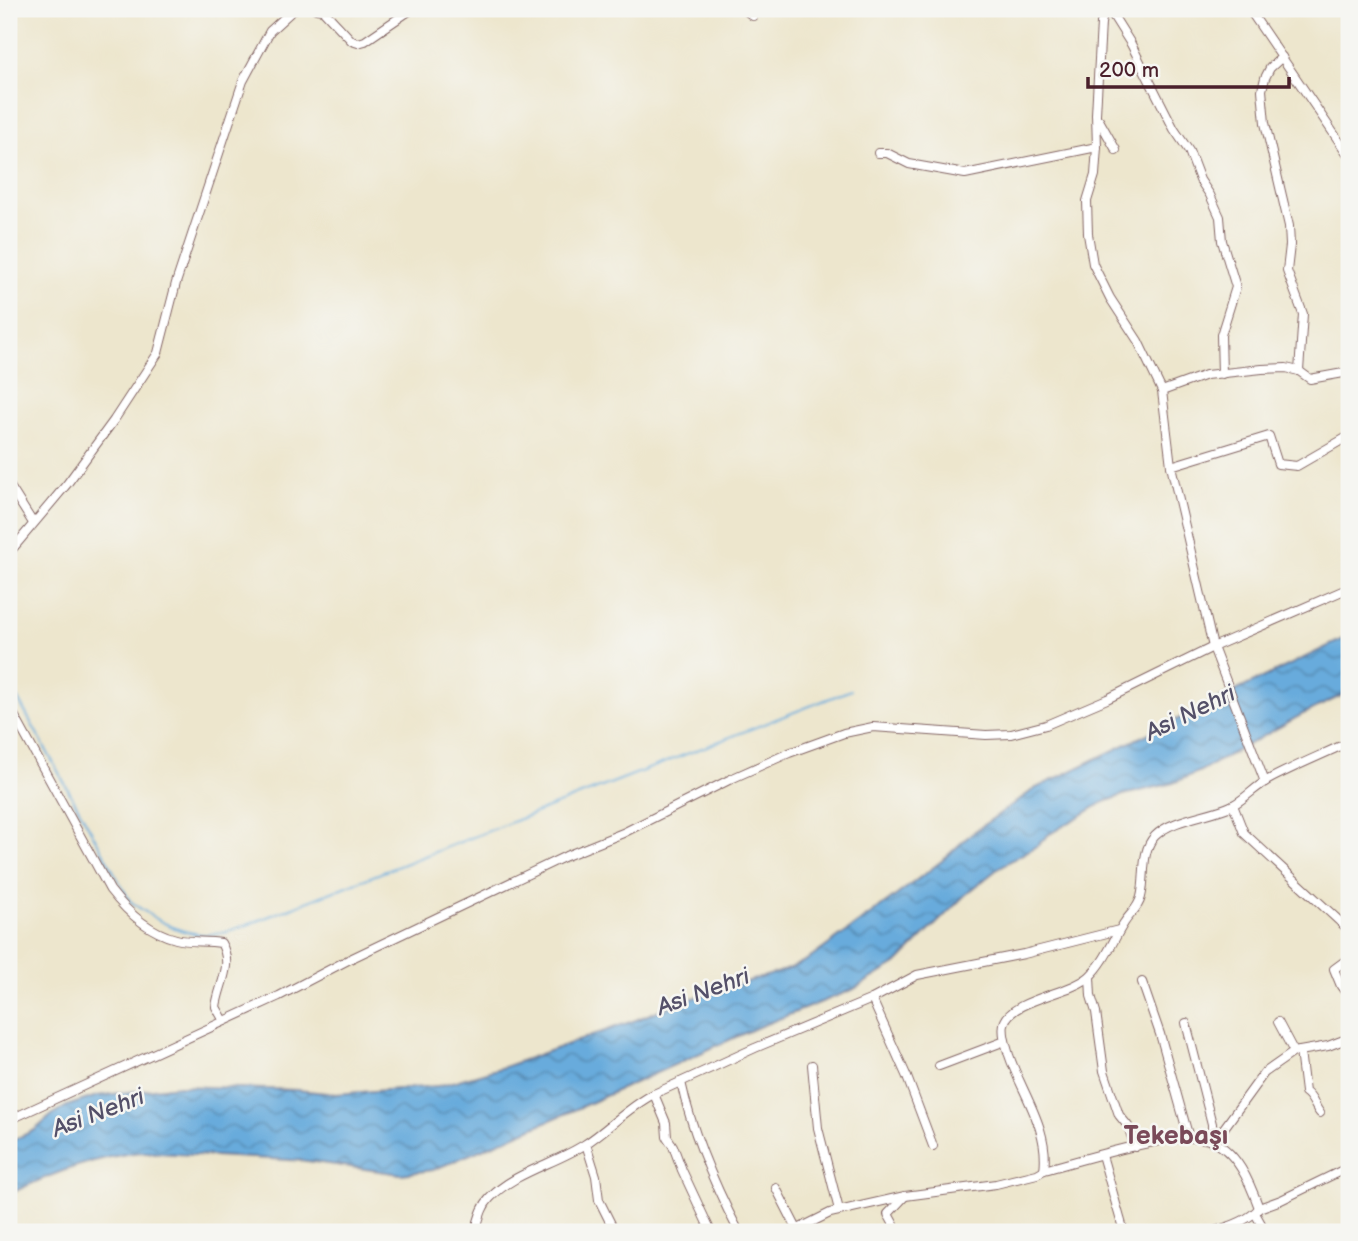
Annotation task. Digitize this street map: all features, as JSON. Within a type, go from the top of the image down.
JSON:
[{"type":"street","points":[[9,553],[67,484],[158,353],[176,283],[243,81],[270,31],[294,9]]},
{"type":"street","points":[[316,9],[323,10],[352,41],[359,43],[412,9]]},
{"type":"street","points":[[744,9],[753,16]]},
{"type":"street","points":[[1107,9],[1101,23],[1095,175],[1087,201],[1088,234],[1093,264],[1110,298],[1138,341],[1162,391],[1171,466],[1214,652],[1264,779]]},
{"type":"street","points":[[1107,9],[1131,44],[1174,129],[1189,151],[1200,180],[1220,217],[1222,241],[1236,288],[1221,335],[1222,374]]},
{"type":"street","points":[[1249,9],[1349,156]]},
{"type":"street","points":[[1282,57],[1270,68],[1262,90],[1265,123],[1289,226],[1287,271],[1303,314],[1299,371]]},
{"type":"street","points":[[1096,114],[1103,131],[1116,149]]},
{"type":"street","points":[[878,153],[887,153],[909,164],[965,174],[1097,147]]},
{"type":"street","points":[[1162,391],[1206,375],[1262,369],[1286,368],[1299,371],[1310,379],[1349,372]]},
{"type":"street","points":[[1171,466],[1269,436],[1278,464],[1297,466],[1349,436]]},
{"type":"street","points":[[9,485],[33,523]]},
{"type":"street","points":[[9,1120],[224,1021],[566,856],[622,833],[733,778],[821,741],[873,727],[972,735],[1020,732],[1070,715],[1214,652],[1349,588]]},
{"type":"street","points":[[9,706],[110,890],[123,907],[140,922],[176,939],[221,943],[226,951],[227,961],[216,1007],[224,1021]]},
{"type":"street","points":[[1044,1170],[1046,1157],[1040,1126],[1016,1075],[1005,1041],[1004,1021],[1012,1011],[1073,987],[1090,976],[1127,918],[1137,909],[1144,883],[1146,851],[1154,836],[1196,816],[1233,805],[1264,779],[1349,742]]},
{"type":"street","points":[[1233,805],[1244,833],[1349,930]]},
{"type":"street","points":[[475,1232],[483,1206],[506,1184],[586,1144],[639,1101],[872,999],[917,975],[1024,954],[1119,930]]},
{"type":"street","points":[[1349,958],[1334,969],[1349,997]]},
{"type":"street","points":[[1090,976],[1104,1071],[1119,1115],[1128,1126],[1135,1147]]},
{"type":"street","points":[[1142,982],[1160,1034],[1189,1138]]},
{"type":"street","points":[[872,999],[907,1077],[933,1146]]},
{"type":"street","points":[[1278,1022],[1297,1052],[1305,1092],[1311,1096],[1320,1113]]},
{"type":"street","points":[[1186,1023],[1212,1124],[1211,1140]]},
{"type":"street","points":[[1211,1140],[1219,1135],[1264,1073],[1297,1052],[1328,1046],[1349,1038],[1349,1046]]},
{"type":"street","points":[[939,1066],[1005,1041]]},
{"type":"street","points":[[812,1065],[818,1128],[839,1210]]},
{"type":"street","points":[[681,1082],[690,1120],[726,1207],[740,1232]]},
{"type":"street","points":[[654,1094],[666,1123],[667,1137],[673,1144],[711,1232]]},
{"type":"street","points":[[776,1188],[795,1231],[839,1210],[905,1196],[996,1184],[1135,1147],[1174,1138],[1189,1138],[1211,1140],[1227,1151],[1244,1172],[1265,1231],[1269,1232]]},
{"type":"street","points":[[586,1144],[596,1176],[599,1200],[615,1232]]},
{"type":"street","points":[[1102,1155],[1124,1232]]},
{"type":"street","points":[[1210,1232],[1223,1229],[1349,1167]]},
{"type":"street","points":[[898,1232],[888,1214],[905,1196]]},
{"type":"water","name":"Asi Nehri","points":[[1349,636],[1349,692],[1303,714],[1200,771],[1173,783],[1102,803],[1048,835],[1038,845],[1000,867],[965,895],[896,964],[852,990],[758,1027],[433,1170],[401,1174],[307,1161],[140,1152],[73,1167],[9,1194],[9,1142],[35,1130],[67,1106],[97,1096],[178,1086],[336,1094],[438,1086],[504,1067],[674,1004],[789,969],[809,959],[889,901],[943,860],[971,834],[1036,788]]},
{"type":"waterway","points":[[9,683],[130,901],[172,927],[196,934],[220,933],[252,923],[851,690]]},
{"type":"district","name":"Tekebaşı","points":[[1176,1136]]}]
